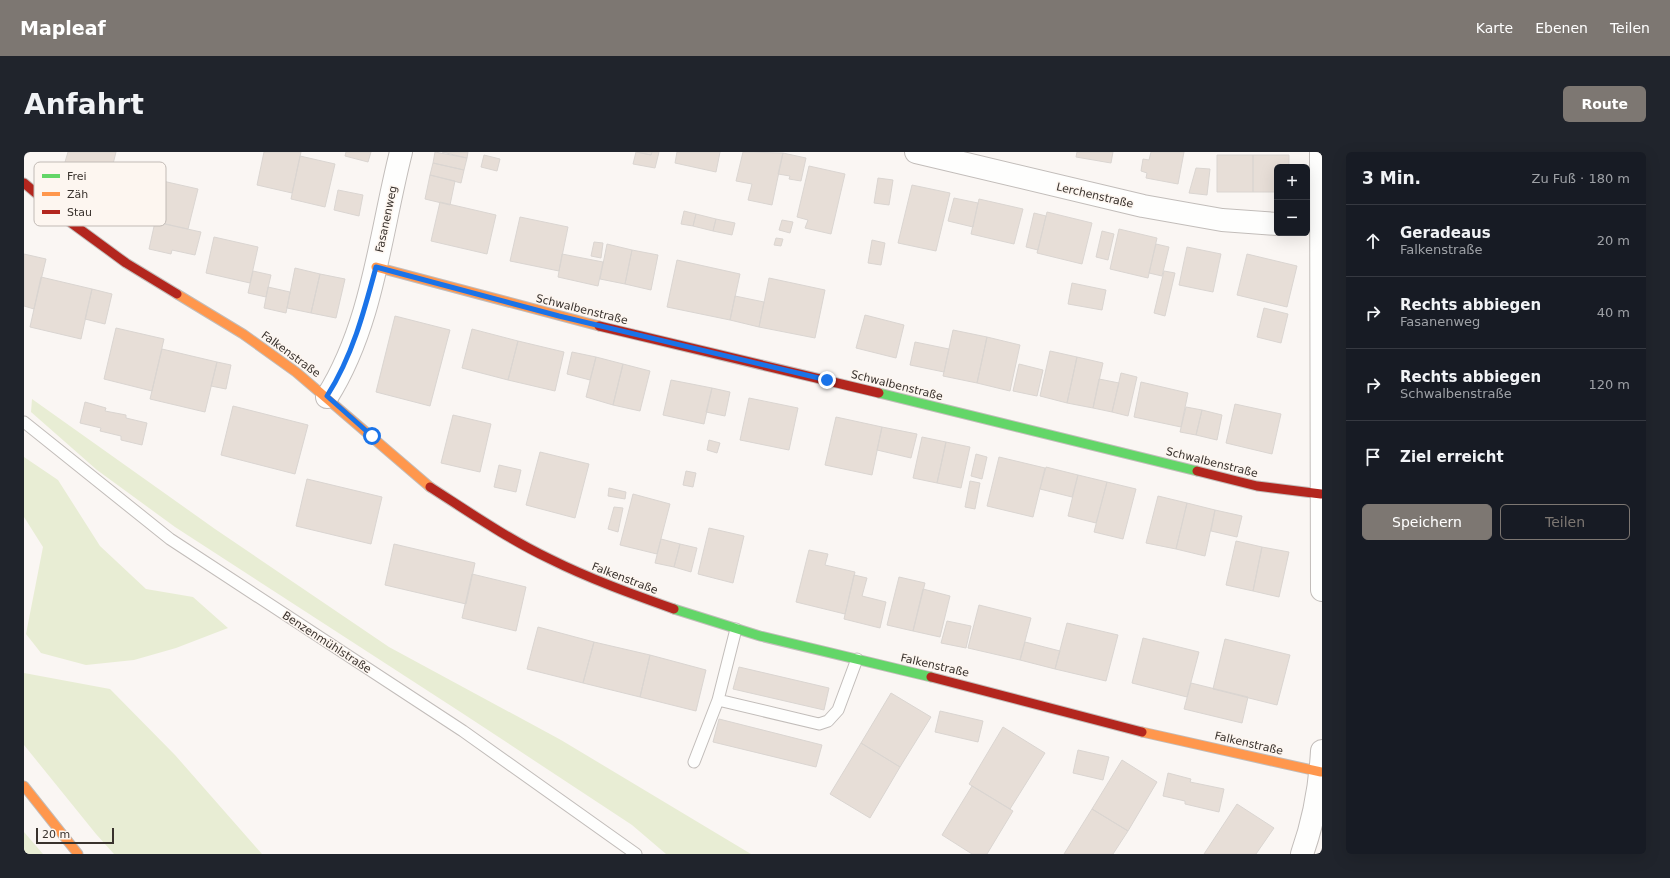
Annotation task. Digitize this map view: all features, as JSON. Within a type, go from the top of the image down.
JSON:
[{"type":"street","name":"Fasanenweg","points":[[327,396],[337,381],[358,332],[376,267],[401,152]]},
{"type":"street","name":"Lerchenstraße","points":[[916,152],[1143,206],[1222,220],[1274,224]]},
{"type":"street","points":[[1321,152],[1316,227],[1322,590]]},
{"type":"street","name":"Falkenstraße","points":[[24,183],[34,191]]},
{"type":"street","name":"Falkenstraße","points":[[75,226],[126,263],[242,334],[296,372],[327,396],[429,486],[505,534],[549,559],[614,588],[736,629],[954,682],[1139,731],[1322,762]]},
{"type":"street","name":"Schwalbenstraße","points":[[376,267],[559,316],[827,380],[1257,486],[1321,494]]},
{"type":"street","points":[[1302,854],[1317,828],[1318,798],[1322,762]]},
{"type":"street","points":[[24,786],[78,854]]},
{"type":"lane","name":"Benzenmühlstraße","points":[[24,422],[170,539],[463,731],[636,854]]},
{"type":"lane","points":[[694,762],[718,700],[736,629]]},
{"type":"lane","points":[[718,700],[819,724],[828,721],[838,710],[857,659]]},
{"type":"green space","points":[[32,399],[215,529],[389,647],[561,740],[751,854],[666,854],[632,825],[175,527],[97,470],[31,412]]},
{"type":"green space","points":[[24,457],[58,480],[100,546],[146,589],[193,597],[228,628],[176,648],[134,660],[86,665],[41,653],[26,634],[43,547],[24,517]]},
{"type":"green space","points":[[24,673],[110,689],[175,755],[262,854],[114,854],[24,745]]},
{"type":"green space","points":[[24,832],[43,854],[24,854]]},
{"type":"building","points":[[68,152],[116,152],[114,162],[65,162]]},
{"type":"building","points":[[264,152],[301,152],[292,193],[257,185]]},
{"type":"building","points":[[346,152],[371,152],[368,162],[345,156]]},
{"type":"building","points":[[435,152],[467,158],[464,170],[433,163]]},
{"type":"building","points":[[442,152],[468,152],[467,158]]},
{"type":"building","points":[[636,152],[651,155],[652,152],[659,152],[655,168],[633,164]]},
{"type":"building","points":[[637,152],[652,152],[651,155]]},
{"type":"building","points":[[677,152],[720,152],[716,172],[675,163]]},
{"type":"building","points":[[743,152],[783,153],[772,205],[748,200],[752,184],[736,181]]},
{"type":"building","points":[[1077,152],[1113,152],[1111,163],[1076,157]]},
{"type":"building","points":[[1151,152],[1184,152],[1178,184],[1146,178],[1147,173],[1141,171],[1143,159],[1149,160]]},
{"type":"building","points":[[783,153],[806,158],[801,181],[789,179],[790,176],[778,174]]},
{"type":"building","points":[[484,155],[500,159],[497,171],[481,167]]},
{"type":"building","points":[[1217,155],[1253,155],[1253,192],[1217,192]]},
{"type":"building","points":[[1253,155],[1289,155],[1289,164],[1274,164],[1274,192],[1253,192]]},
{"type":"building","points":[[300,156],[335,164],[325,207],[291,199]]},
{"type":"building","points":[[433,163],[464,170],[461,183],[430,175]]},
{"type":"building","points":[[809,166],[845,174],[831,234],[805,228],[808,220],[797,217]]},
{"type":"building","points":[[1196,168],[1210,169],[1207,195],[1189,193]]},
{"type":"building","points":[[430,175],[455,181],[450,205],[425,199]]},
{"type":"building","points":[[878,178],[893,180],[889,205],[874,203]]},
{"type":"building","points":[[166,182],[198,189],[188,229],[166,224]]},
{"type":"building","points":[[912,185],[950,193],[936,251],[898,243]]},
{"type":"building","points":[[338,190],[363,195],[359,216],[334,210]]},
{"type":"building","points":[[954,198],[978,203],[973,227],[948,221]]},
{"type":"building","points":[[979,199],[1023,209],[1014,244],[971,234]]},
{"type":"building","points":[[440,202],[496,215],[487,254],[431,241]]},
{"type":"building","points":[[684,211],[696,214],[693,226],[681,224]]},
{"type":"building","points":[[1047,212],[1092,223],[1082,264],[1037,253]]},
{"type":"building","points":[[1034,213],[1046,216],[1038,250],[1026,247]]},
{"type":"building","points":[[696,214],[716,219],[713,231],[693,226]]},
{"type":"building","points":[[520,217],[568,227],[559,271],[510,261]]},
{"type":"building","points":[[716,219],[735,223],[732,235],[713,231]]},
{"type":"building","points":[[782,220],[793,222],[790,233],[779,230]]},
{"type":"building","points":[[166,224],[201,232],[195,255],[172,250],[171,254],[149,249],[154,226],[166,226]]},
{"type":"building","points":[[1119,229],[1157,238],[1148,278],[1110,269]]},
{"type":"building","points":[[1102,231],[1114,234],[1108,260],[1096,257]]},
{"type":"building","points":[[214,237],[258,247],[250,283],[206,273]]},
{"type":"building","points":[[776,238],[783,239],[781,246],[774,245]]},
{"type":"building","points":[[872,240],[885,243],[881,265],[868,263]]},
{"type":"building","points":[[594,242],[603,243],[601,258],[591,256]]},
{"type":"building","points":[[607,244],[632,250],[625,284],[600,279]]},
{"type":"building","points":[[1156,244],[1169,247],[1162,276],[1149,273]]},
{"type":"building","points":[[1187,247],[1221,254],[1213,292],[1179,285]]},
{"type":"building","points":[[632,250],[658,255],[651,290],[625,284]]},
{"type":"building","points":[[24,254],[46,259],[34,309],[24,306]]},
{"type":"building","points":[[562,254],[603,262],[598,286],[558,277]]},
{"type":"building","points":[[1247,254],[1297,266],[1287,307],[1237,295]]},
{"type":"building","points":[[677,260],[740,274],[730,320],[667,307]]},
{"type":"building","points":[[295,268],[320,274],[311,313],[287,308]]},
{"type":"building","points":[[253,271],[271,275],[266,297],[248,293]]},
{"type":"building","points":[[1164,271],[1175,273],[1165,316],[1154,313]]},
{"type":"building","points":[[320,274],[345,279],[336,318],[311,313]]},
{"type":"building","points":[[41,277],[92,289],[81,339],[30,327]]},
{"type":"building","points":[[769,278],[825,290],[815,338],[759,327]]},
{"type":"building","points":[[1072,283],[1106,290],[1102,310],[1068,304]]},
{"type":"building","points":[[268,287],[290,292],[286,313],[264,308]]},
{"type":"building","points":[[92,289],[112,294],[105,324],[85,319]]},
{"type":"building","points":[[735,296],[764,302],[759,327],[730,320]]},
{"type":"building","points":[[1264,308],[1288,314],[1281,343],[1257,337]]},
{"type":"building","points":[[865,315],[904,325],[896,358],[856,348]]},
{"type":"building","points":[[395,316],[450,330],[430,406],[376,392]]},
{"type":"building","points":[[116,328],[164,339],[152,391],[104,379]]},
{"type":"building","points":[[472,329],[518,341],[508,380],[462,368]]},
{"type":"building","points":[[953,330],[987,337],[977,383],[943,376]]},
{"type":"building","points":[[987,337],[1020,345],[1010,391],[977,383]]},
{"type":"building","points":[[518,341],[564,352],[555,391],[508,380]]},
{"type":"building","points":[[915,342],[949,349],[944,372],[910,365]]},
{"type":"building","points":[[162,349],[217,362],[205,412],[150,399]]},
{"type":"building","points":[[1050,351],[1077,357],[1067,403],[1040,396]]},
{"type":"building","points":[[572,352],[596,357],[590,380],[567,374]]},
{"type":"building","points":[[596,357],[623,364],[613,405],[586,397]]},
{"type":"building","points":[[1077,357],[1103,363],[1093,408],[1067,403]]},
{"type":"building","points":[[217,362],[231,365],[226,389],[211,386]]},
{"type":"building","points":[[623,364],[650,371],[640,411],[613,405]]},
{"type":"building","points":[[1019,364],[1043,370],[1037,396],[1013,391]]},
{"type":"building","points":[[1121,373],[1137,377],[1128,416],[1112,412]]},
{"type":"building","points":[[1099,379],[1119,383],[1112,412],[1093,408]]},
{"type":"building","points":[[671,380],[712,388],[704,424],[663,415]]},
{"type":"building","points":[[1141,382],[1188,393],[1181,427],[1134,417]]},
{"type":"building","points":[[712,388],[730,392],[725,416],[706,412]]},
{"type":"building","points":[[749,398],[798,408],[789,450],[740,440]]},
{"type":"building","points":[[85,402],[106,408],[105,411],[126,415],[126,418],[147,423],[142,445],[121,440],[121,436],[100,431],[101,428],[80,423]]},
{"type":"building","points":[[1235,404],[1281,414],[1272,454],[1226,443]]},
{"type":"building","points":[[233,406],[308,425],[295,474],[221,455]]},
{"type":"building","points":[[1186,407],[1202,410],[1196,435],[1180,432]]},
{"type":"building","points":[[1202,410],[1222,415],[1217,440],[1196,435]]},
{"type":"building","points":[[453,415],[491,424],[480,472],[441,463]]},
{"type":"building","points":[[836,417],[882,427],[872,475],[825,465]]},
{"type":"building","points":[[882,427],[917,434],[911,458],[877,450]]},
{"type":"building","points":[[922,437],[946,442],[937,483],[913,478]]},
{"type":"building","points":[[709,440],[720,443],[717,453],[707,450]]},
{"type":"building","points":[[946,442],[970,447],[961,488],[937,483]]},
{"type":"building","points":[[540,452],[589,464],[575,518],[526,505]]},
{"type":"building","points":[[976,454],[987,457],[982,479],[971,476]]},
{"type":"building","points":[[999,457],[1045,468],[1033,517],[987,506]]},
{"type":"building","points":[[499,465],[521,470],[516,492],[494,487]]},
{"type":"building","points":[[1046,467],[1078,475],[1072,497],[1040,489]]},
{"type":"building","points":[[686,471],[696,473],[693,487],[683,485]]},
{"type":"building","points":[[1078,475],[1107,482],[1096,523],[1068,516]]},
{"type":"building","points":[[307,479],[382,497],[371,544],[296,526]]},
{"type":"building","points":[[970,481],[980,483],[975,509],[965,507]]},
{"type":"building","points":[[1107,482],[1136,489],[1123,539],[1094,532]]},
{"type":"building","points":[[609,488],[626,492],[625,499],[608,496]]},
{"type":"building","points":[[633,494],[670,504],[657,554],[620,545]]},
{"type":"building","points":[[1158,496],[1187,503],[1176,549],[1146,543]]},
{"type":"building","points":[[1187,503],[1215,510],[1205,556],[1176,549]]},
{"type":"building","points":[[614,507],[623,508],[618,532],[608,529]]},
{"type":"building","points":[[1215,510],[1242,516],[1237,537],[1211,531]]},
{"type":"building","points":[[709,528],[744,536],[733,583],[698,574]]},
{"type":"building","points":[[661,539],[680,544],[674,567],[655,563]]},
{"type":"building","points":[[1236,541],[1262,547],[1253,591],[1226,585]]},
{"type":"building","points":[[394,544],[475,563],[466,604],[385,585]]},
{"type":"building","points":[[680,544],[697,548],[691,572],[674,567]]},
{"type":"building","points":[[1262,547],[1289,552],[1279,597],[1253,591]]},
{"type":"building","points":[[809,550],[828,554],[825,565],[855,572],[845,614],[796,602]]},
{"type":"building","points":[[472,574],[526,587],[516,631],[462,618]]},
{"type":"building","points":[[854,575],[867,578],[862,596],[886,602],[880,628],[844,619]]},
{"type":"building","points":[[899,577],[925,583],[913,631],[887,625]]},
{"type":"building","points":[[923,589],[950,596],[940,637],[913,631]]},
{"type":"building","points":[[979,605],[1031,618],[1020,660],[968,648]]},
{"type":"building","points":[[947,621],[971,626],[966,648],[941,643]]},
{"type":"building","points":[[1067,623],[1118,635],[1106,681],[1055,669]]},
{"type":"building","points":[[538,627],[594,642],[583,683],[527,669]]},
{"type":"building","points":[[1143,638],[1199,652],[1187,697],[1132,683]]},
{"type":"building","points":[[1225,639],[1290,655],[1277,705],[1213,689]]},
{"type":"building","points":[[594,642],[650,655],[640,697],[583,683]]},
{"type":"building","points":[[1025,642],[1060,651],[1055,669],[1020,660]]},
{"type":"building","points":[[650,655],[706,670],[696,711],[640,697]]},
{"type":"building","points":[[739,667],[829,688],[824,710],[733,689]]},
{"type":"building","points":[[1191,683],[1248,697],[1242,723],[1184,709]]},
{"type":"building","points":[[891,693],[931,717],[900,767],[861,743]]},
{"type":"building","points":[[940,711],[983,721],[978,742],[935,732]]},
{"type":"building","points":[[719,719],[822,745],[816,767],[713,742]]},
{"type":"building","points":[[1003,727],[1045,753],[1010,809],[969,784]]},
{"type":"building","points":[[861,743],[900,767],[870,818],[830,794]]},
{"type":"building","points":[[1078,750],[1109,757],[1103,780],[1073,773]]},
{"type":"building","points":[[1122,760],[1157,782],[1128,831],[1092,809]]},
{"type":"building","points":[[1168,773],[1191,779],[1190,782],[1224,789],[1219,812],[1185,804],[1185,801],[1163,796]]},
{"type":"building","points":[[972,786],[1013,811],[987,854],[972,854],[942,835]]},
{"type":"building","points":[[1237,804],[1274,828],[1256,854],[1204,854]]},
{"type":"building","points":[[1092,809],[1128,831],[1113,854],[1064,854]]},
{"type":"traffic: fast","points":[[879,393],[1197,471]]},
{"type":"traffic: fast","points":[[674,609],[760,636],[931,677]]},
{"type":"traffic: slow","points":[[376,267],[599,326]]},
{"type":"traffic: slow","points":[[177,294],[243,334],[296,372],[430,487]]},
{"type":"traffic: slow","points":[[1142,732],[1321,772]]},
{"type":"traffic: slow","points":[[24,786],[78,854]]},
{"type":"traffic: jam","points":[[24,183],[34,191]]},
{"type":"traffic: jam","points":[[75,226],[126,263],[177,294]]},
{"type":"traffic: jam","points":[[599,326],[879,393]]},
{"type":"traffic: jam","points":[[1197,471],[1257,486],[1321,494]]},
{"type":"traffic: jam","points":[[430,487],[504,534],[534,551],[596,580],[674,609]]},
{"type":"traffic: jam","points":[[931,677],[1142,732]]},
{"type":"route","points":[[372,436],[327,396],[337,381],[358,332],[376,267],[559,316],[827,380]]}]
